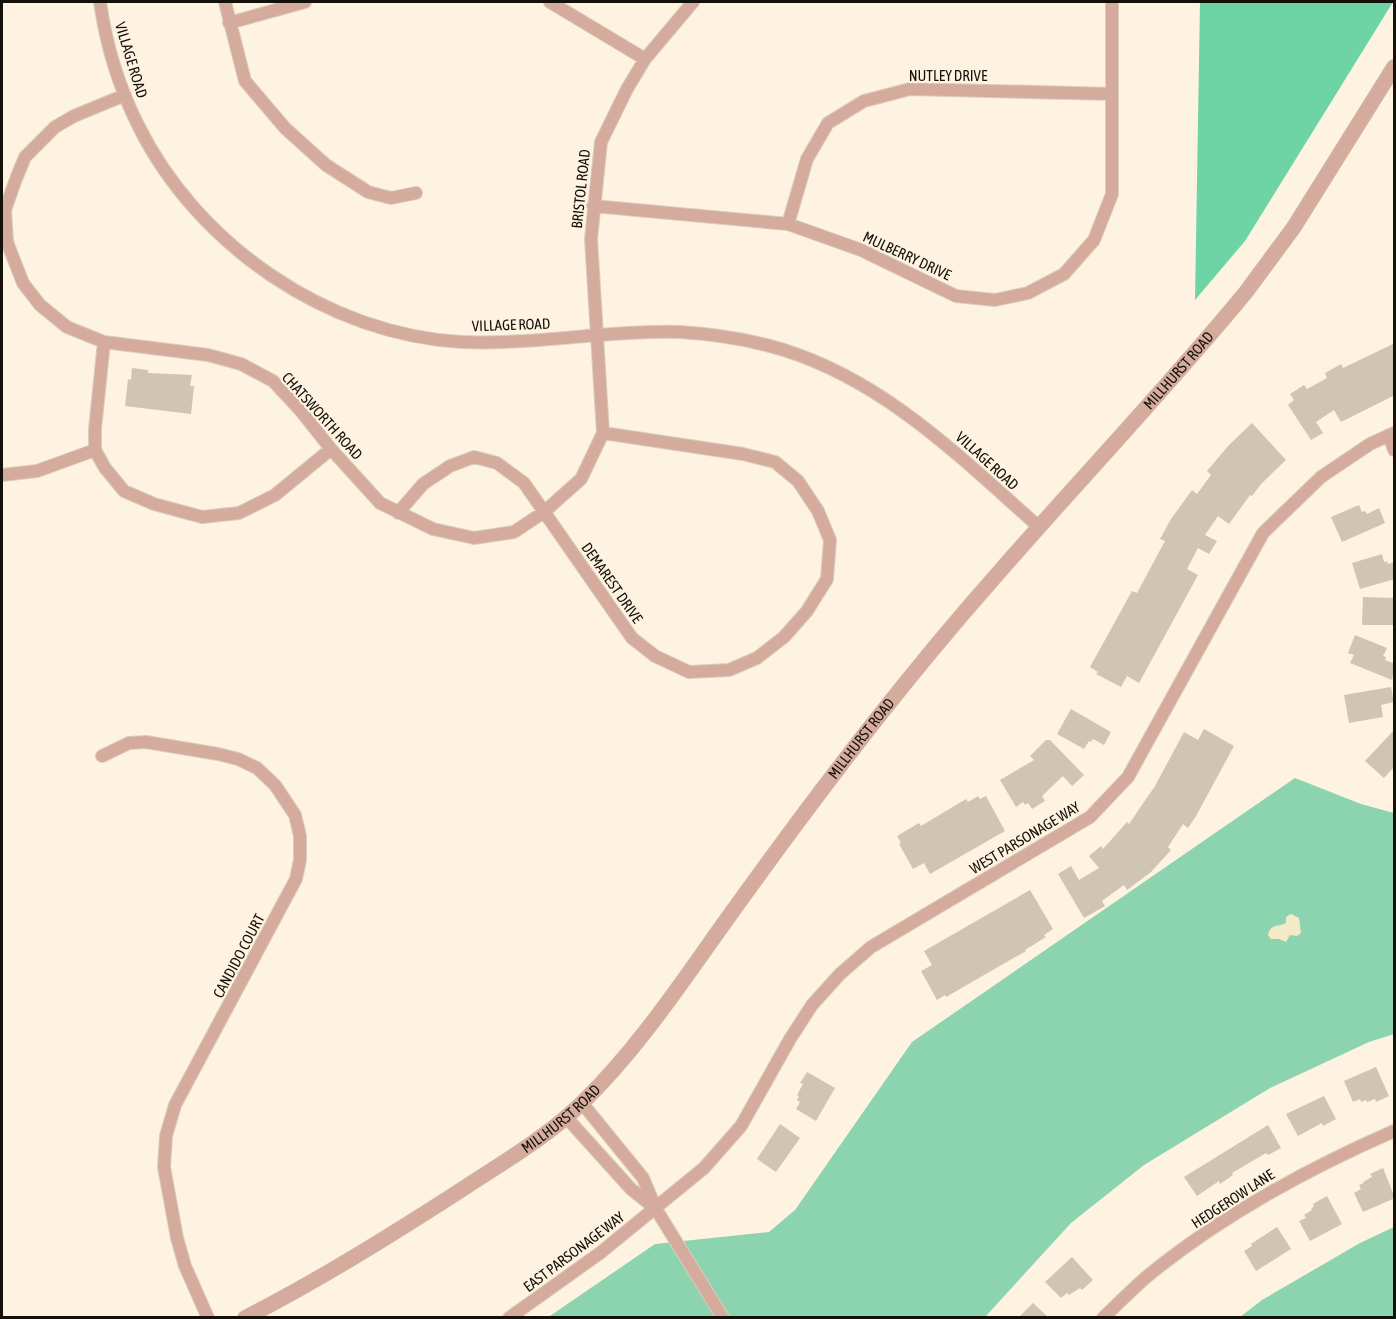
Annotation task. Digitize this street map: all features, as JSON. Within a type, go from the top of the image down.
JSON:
[{"type":"street","name":"VILLAGE ROAD","points":[[100,2],[107,39],[125,95],[138,125],[157,158],[179,189],[205,220],[258,266],[322,305],[388,330],[457,341],[492,343],[596,335],[678,332],[712,335],[783,350],[815,361],[867,386],[908,413],[1039,527]]},
{"type":"street","points":[[225,2],[245,81],[285,128],[326,165],[368,192],[391,198],[416,193]]},
{"type":"street","points":[[229,22],[305,2]]},
{"type":"street","points":[[550,2],[645,59]]},
{"type":"street","name":"BRISTOL ROAD","points":[[596,335],[591,239],[601,142],[627,89],[645,59],[693,2]]},
{"type":"street","name":"MULBERRY DRIVE","points":[[593,206],[788,224],[861,250],[956,296],[995,300],[1028,293],[1064,274],[1094,240],[1112,194],[1112,2]]},
{"type":"street","name":"MILLHURST ROAD","points":[[245,1317],[306,1286],[373,1247],[492,1170],[566,1117],[614,1070],[664,1006],[781,843],[926,656],[1246,292],[1293,227],[1395,67]]},
{"type":"street","name":"NUTLEY DRIVE","points":[[788,224],[807,159],[828,123],[864,101],[910,89],[1112,94]]},
{"type":"street","name":"CHATSWORTH ROAD","points":[[125,95],[74,116],[55,127],[25,157],[3,210],[7,242],[23,283],[40,305],[67,327],[104,342],[208,355],[241,364],[273,381],[380,503],[398,513],[433,529],[474,538],[514,532],[544,512],[581,479],[603,433],[596,335]]},
{"type":"street","points":[[104,342],[95,450],[105,468],[124,491],[154,504],[201,517],[239,513],[275,495],[331,449]]},
{"type":"street","name":"DEMAREST DRIVE","points":[[398,513],[423,484],[450,465],[474,457],[497,462],[524,483],[632,638],[655,656],[689,672],[729,670],[757,658],[784,637],[807,611],[828,579],[830,540],[818,511],[798,481],[775,462],[743,454],[603,433]]},
{"type":"street","points":[[1392,434],[1395,450]]},
{"type":"street","name":"WEST PARSONAGE WAY","points":[[656,1209],[704,1168],[741,1126],[812,1005],[840,974],[871,947],[1090,818],[1128,777],[1263,533],[1321,477],[1370,444],[1392,434]]},
{"type":"street","points":[[2,475],[37,471],[95,450]]},
{"type":"street","name":"CANDIDO COURT","points":[[102,756],[129,743],[146,742],[238,759],[257,768],[275,785],[295,815],[300,836],[300,860],[296,879],[175,1105],[166,1136],[164,1167],[177,1238],[185,1266],[208,1317]]},
{"type":"street","points":[[582,1103],[643,1178],[656,1209],[723,1317]]},
{"type":"street","points":[[566,1117],[630,1189],[656,1209]]},
{"type":"street","name":"HEDGEROW LANE","points":[[1103,1317],[1150,1274],[1226,1219],[1289,1181],[1395,1131]]},
{"type":"street","name":"EAST PARSONAGE WAY","points":[[509,1317],[600,1253],[656,1209]]},
{"type":"green space","points":[[1200,2],[1393,2],[1245,241],[1195,300]]},
{"type":"green space","points":[[1295,778],[1361,804],[1394,813],[1394,1034],[1369,1042],[1270,1088],[1144,1165],[1071,1223],[985,1317],[547,1318],[655,1244],[769,1232],[795,1210],[912,1042]]},
{"type":"green space","points":[[1394,1227],[1394,1317],[1240,1317],[1262,1300],[1360,1243]]},
{"type":"sand","points":[[1291,914],[1299,918],[1301,933],[1297,936],[1290,935],[1286,942],[1271,939],[1268,935],[1271,929],[1286,923],[1286,917]]},
{"type":"building","points":[[1395,343],[1395,395],[1341,422],[1334,410],[1316,422],[1323,433],[1311,440],[1288,405],[1294,400],[1290,394],[1304,385],[1307,389],[1327,378],[1325,373],[1341,364],[1343,368]]},
{"type":"building","points":[[132,368],[148,370],[148,373],[192,375],[190,386],[194,386],[191,414],[125,406],[128,379],[131,380]]},
{"type":"building","points":[[1252,423],[1286,460],[1252,496],[1250,495],[1229,524],[1218,516],[1205,535],[1217,541],[1209,554],[1198,548],[1187,569],[1198,575],[1139,683],[1127,676],[1121,687],[1096,674],[1098,672],[1090,667],[1132,591],[1137,593],[1165,541],[1160,539],[1171,519],[1192,490],[1197,494],[1211,475],[1207,471]]},
{"type":"building","points":[[1359,505],[1362,512],[1365,511],[1367,514],[1379,508],[1385,523],[1342,542],[1331,517]]},
{"type":"building","points":[[1382,554],[1384,562],[1387,561],[1388,564],[1395,562],[1395,579],[1360,589],[1352,563]]},
{"type":"building","points":[[1363,597],[1395,598],[1395,625],[1362,625]]},
{"type":"building","points":[[1355,635],[1387,648],[1383,656],[1386,657],[1385,660],[1395,664],[1392,680],[1350,663],[1354,655],[1348,653]]},
{"type":"building","points":[[1391,687],[1394,702],[1381,705],[1383,717],[1349,723],[1344,695]]},
{"type":"building","points":[[1071,709],[1111,732],[1104,745],[1093,739],[1084,749],[1057,734]]},
{"type":"building","points":[[1204,729],[1234,746],[1196,816],[1188,828],[1183,824],[1168,847],[1171,850],[1151,872],[1127,890],[1124,885],[1102,901],[1105,906],[1084,918],[1058,874],[1071,866],[1079,880],[1099,868],[1089,856],[1101,846],[1103,849],[1127,822],[1129,824],[1155,786],[1184,732],[1198,740]]},
{"type":"building","points":[[1395,729],[1395,766],[1384,778],[1365,761]]},
{"type":"building","points":[[1046,740],[1050,740],[1084,775],[1072,786],[1063,776],[1042,796],[1045,801],[1032,809],[1028,803],[1025,805],[1023,802],[1016,807],[1000,780],[1034,760],[1030,756]]},
{"type":"building","points":[[978,796],[980,799],[986,796],[1005,831],[930,874],[924,863],[913,869],[897,836],[919,823],[921,826],[966,799],[968,802]]},
{"type":"building","points":[[1030,890],[1053,929],[1026,951],[937,1000],[921,971],[932,965],[924,951]]},
{"type":"building","points":[[1376,1067],[1389,1096],[1376,1102],[1375,1099],[1361,1102],[1360,1099],[1353,1102],[1344,1081]]},
{"type":"building","points":[[807,1072],[835,1088],[816,1121],[796,1109],[800,1102],[797,1100],[799,1096],[797,1095],[803,1084],[800,1083]]},
{"type":"building","points":[[1324,1096],[1336,1119],[1323,1126],[1322,1123],[1298,1136],[1286,1114]]},
{"type":"building","points":[[780,1124],[800,1138],[776,1172],[757,1159]]},
{"type":"building","points":[[1268,1125],[1281,1148],[1268,1155],[1266,1153],[1232,1173],[1233,1175],[1220,1184],[1219,1181],[1197,1196],[1184,1177]]},
{"type":"building","points":[[1383,1168],[1395,1198],[1363,1212],[1354,1193],[1361,1189],[1359,1185],[1372,1177],[1370,1174]]},
{"type":"building","points":[[1327,1196],[1342,1224],[1310,1241],[1299,1221],[1306,1218],[1304,1215],[1312,1210],[1313,1204]]},
{"type":"building","points":[[1277,1227],[1291,1249],[1256,1271],[1244,1251]]},
{"type":"building","points":[[1072,1257],[1093,1280],[1082,1290],[1080,1288],[1061,1298],[1045,1282]]},
{"type":"building","points":[[1033,1303],[1048,1317],[1019,1317]]}]
